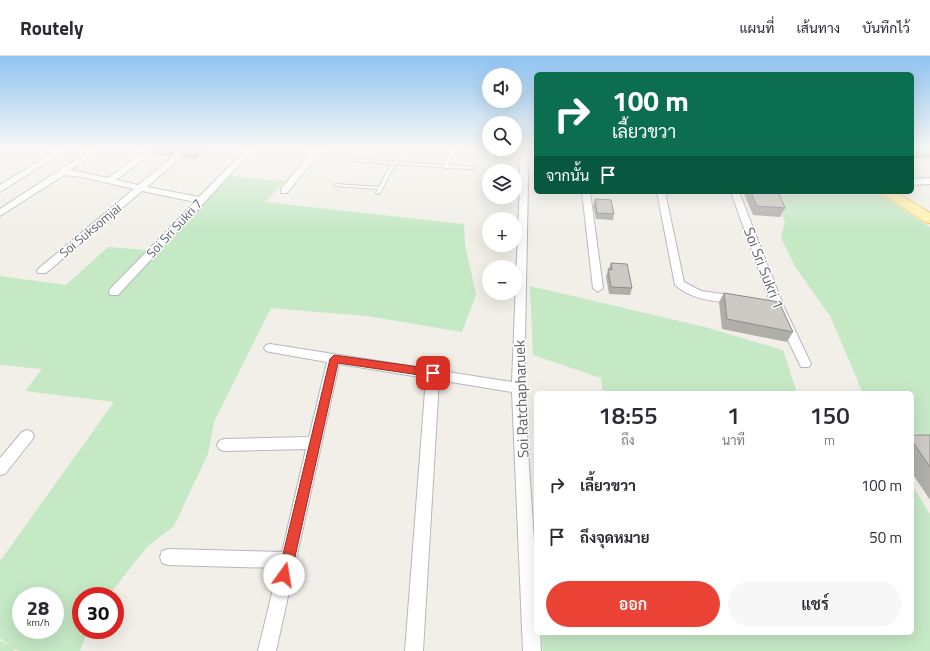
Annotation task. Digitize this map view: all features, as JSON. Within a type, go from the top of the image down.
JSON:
[{"type":"main road","points":[[889,194],[930,219]]},
{"type":"main road","points":[[912,194],[930,205]]},
{"type":"street","points":[[0,189],[21,176]]},
{"type":"street","points":[[0,213],[57,176]]},
{"type":"street","points":[[86,176],[112,180],[139,188],[200,200]]},
{"type":"street","points":[[112,180],[118,176]]},
{"type":"street","name":"Soi Suksomjai","points":[[42,271],[154,176]]},
{"type":"street","name":"Soi Sri Sukri 7","points":[[114,292],[224,176]]},
{"type":"street","points":[[284,191],[296,176]]},
{"type":"street","name":"Soi Ratchapharuek","points":[[524,176],[518,388],[532,651]]},
{"type":"street","points":[[914,182],[930,181]]},
{"type":"street","points":[[586,194],[598,288]]},
{"type":"street","points":[[661,194],[678,283],[694,293],[748,302]]},
{"type":"street","name":"Soi Sri Sukri 1","points":[[736,194],[778,307],[805,364]]},
{"type":"street","points":[[763,304],[778,307]]},
{"type":"street","points":[[270,348],[433,373],[518,388]]},
{"type":"street","points":[[268,651],[334,359]]},
{"type":"street","points":[[414,651],[433,373]]},
{"type":"street","points":[[0,468],[27,436]]},
{"type":"street","points":[[224,445],[314,443]]},
{"type":"street","points":[[168,557],[288,560]]},
{"type":"lane","points":[[378,193],[387,176]]},
{"type":"lane","points":[[336,185],[380,188]]},
{"type":"green space","points":[[229,176],[285,181],[265,202],[464,224],[465,244],[476,295],[462,332],[367,316],[271,308],[214,422],[208,454],[174,526],[148,546],[115,587],[72,587],[72,639],[85,639],[80,651],[19,651],[15,649],[13,651],[0,651],[0,641],[9,645],[0,638],[0,561],[114,402],[25,391],[42,369],[0,365],[0,276],[66,285],[108,247],[158,251]]},
{"type":"green space","points":[[774,195],[880,195],[930,227],[930,435],[914,433],[914,391],[862,391],[830,316],[796,268],[781,238],[785,222]]},
{"type":"green space","points":[[530,286],[705,327],[783,350],[796,391],[603,391],[601,378],[533,355]]},
{"type":"green space","points":[[914,488],[930,514],[930,651],[543,651],[541,635],[914,635]]},
{"type":"building","points":[[752,194],[779,194],[785,208],[757,206]]},
{"type":"building","points":[[595,199],[611,200],[614,214],[597,213]]},
{"type":"building","points":[[611,263],[627,264],[632,288],[611,287],[608,269],[612,270]]},
{"type":"building","points":[[724,293],[779,302],[793,332],[727,319]]},
{"type":"building","points":[[914,435],[930,435],[930,467],[914,444]]},
{"type":"route","points":[[284,575],[334,359],[433,373]]}]
